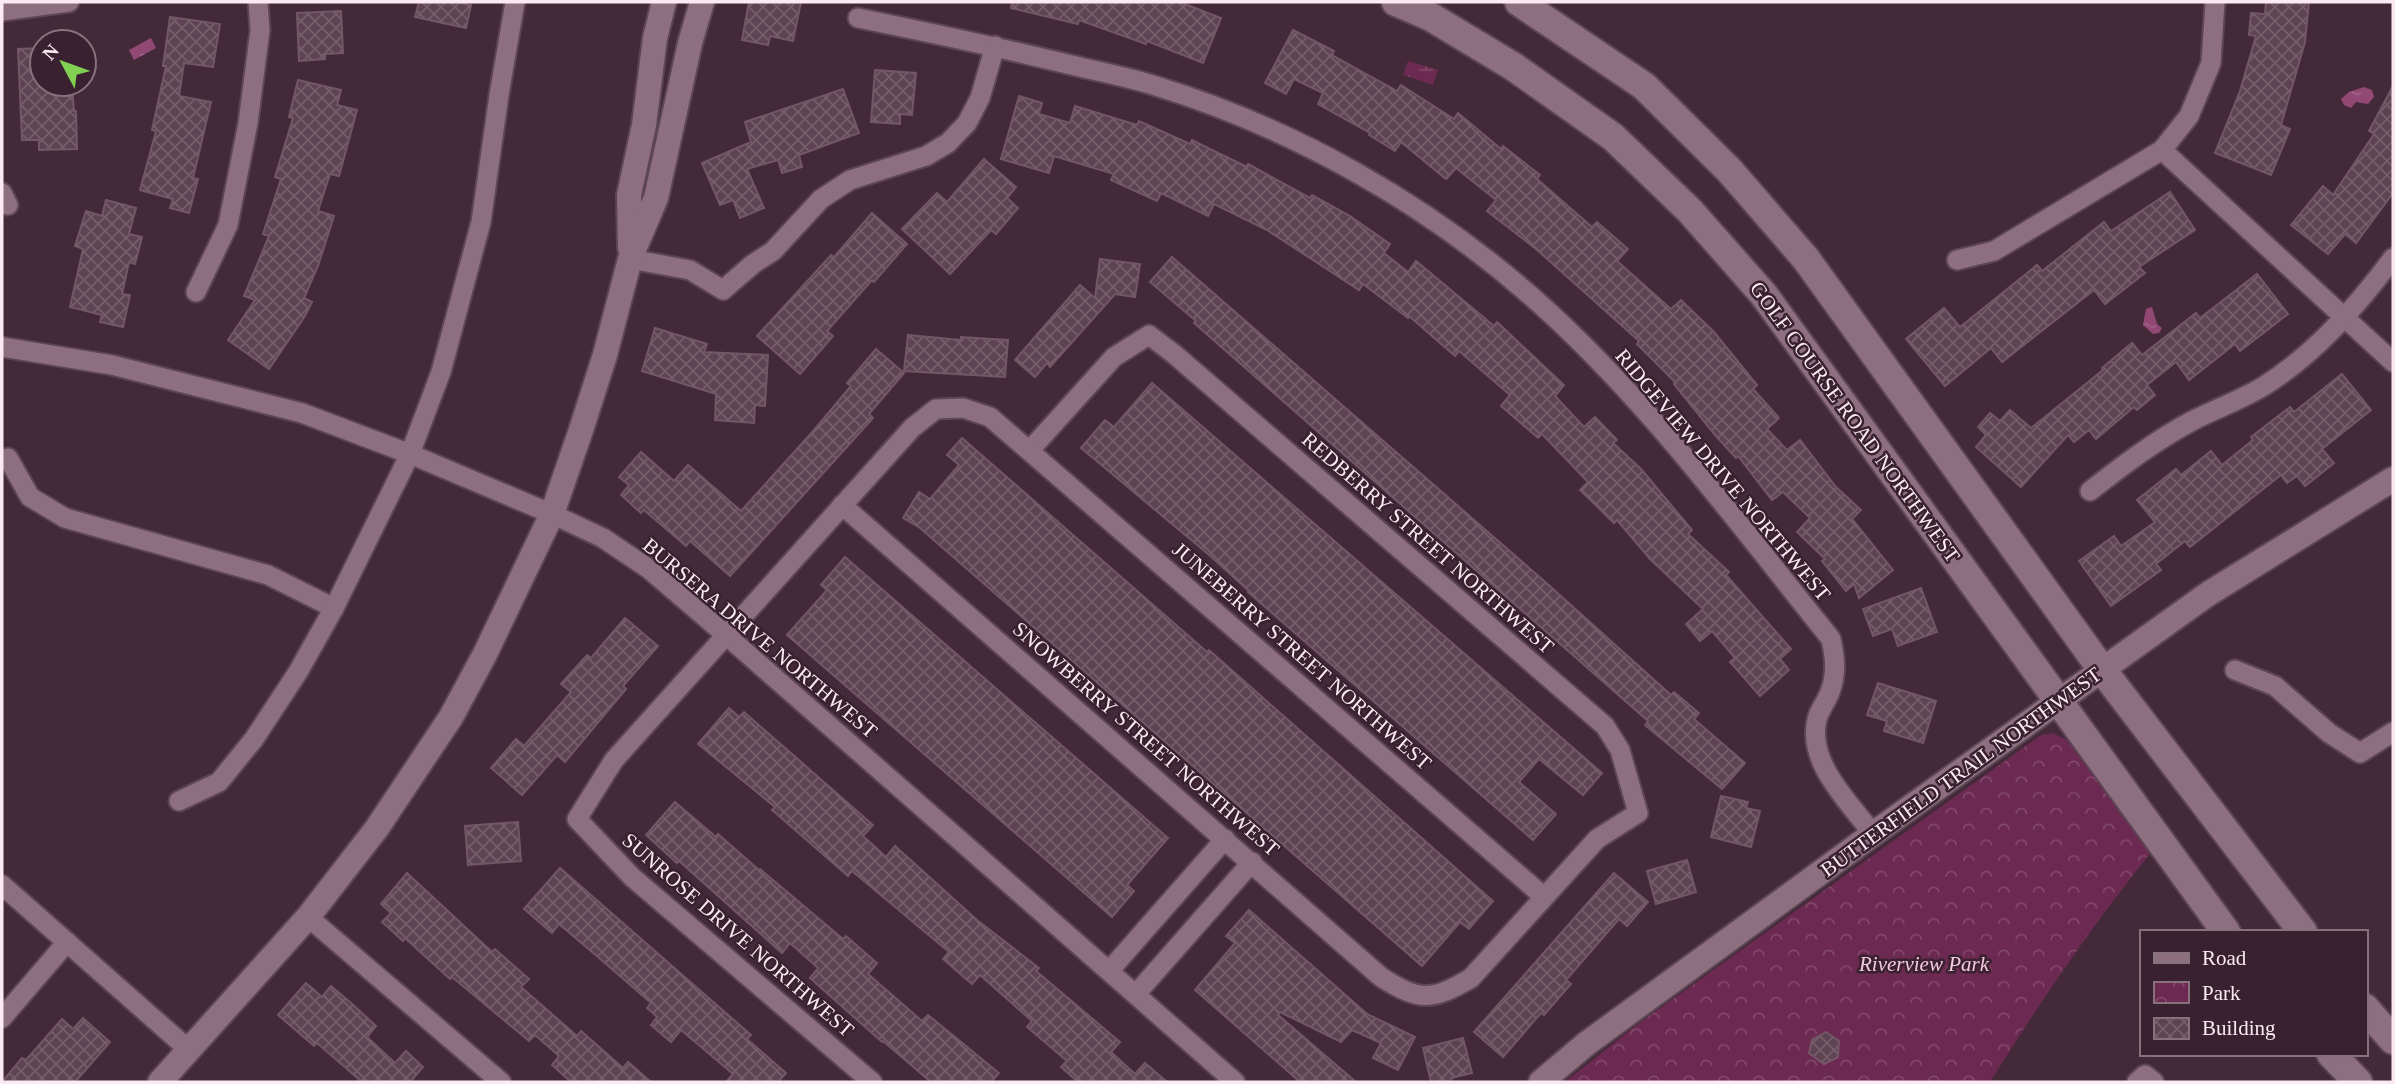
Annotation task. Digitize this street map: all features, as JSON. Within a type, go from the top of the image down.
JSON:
[{"type":"main road","name":"GOLF COURSE ROAD NORTHWEST","points":[[1396,2],[1431,17],[1514,67],[1613,137],[1690,211],[1764,295],[2226,930]]},
{"type":"main road","points":[[1519,2],[1644,86],[1737,180],[1806,259],[2103,671],[2301,930]]},
{"type":"main road","points":[[2367,1010],[2393,1040]]},
{"type":"main road","points":[[2333,1056],[2358,1082]]},
{"type":"street","points":[[2,11],[69,2]]},
{"type":"street","points":[[197,292],[228,225],[250,109],[260,30],[258,2]]},
{"type":"street","points":[[179,801],[219,782],[245,750],[298,672],[334,608],[410,454],[441,372],[481,222],[515,2]]},
{"type":"street","points":[[630,259],[629,195],[644,125],[655,38],[664,2]]},
{"type":"street","points":[[160,1082],[308,917],[377,828],[451,717],[491,642],[552,514],[597,380],[630,259],[656,198],[690,43],[702,2]]},
{"type":"street","points":[[1957,260],[1994,251],[2162,150],[2189,116],[2211,63],[2214,2]]},
{"type":"street","name":"RIDGEVIEW DRIVE NORTHWEST","points":[[858,18],[995,46],[1156,86],[1245,119],[1380,186],[1441,226],[1531,295],[1601,364],[1669,439],[1831,639],[1836,664],[1830,692],[1817,718],[1816,745],[1827,772],[1873,834]]},
{"type":"street","points":[[630,259],[691,270],[723,290],[773,251],[821,199],[850,180],[926,156],[948,143],[967,123],[980,98],[995,46]]},
{"type":"street","points":[[2162,150],[2393,362]]},
{"type":"street","points":[[2090,491],[2122,466],[2189,422],[2264,386],[2307,354],[2345,316],[2393,258]]},
{"type":"street","name":"REDBERRY STREET NORTHWEST","points":[[1030,450],[1114,356],[1149,335],[1605,726],[1620,750],[1638,813],[1597,839],[1543,896]]},
{"type":"street","name":"BURSERA DRIVE NORTHWEST","points":[[2,347],[112,365],[302,413],[410,454],[603,538],[649,569],[726,635],[1235,1082]]},
{"type":"street","name":"JUNEBERRY STREET NORTHWEST","points":[[842,505],[912,428],[936,409],[963,408],[990,417],[1543,896]]},
{"type":"street","points":[[8,457],[30,497],[65,518],[268,575],[334,608]]},
{"type":"street","name":"BUTTERFIELD TRAIL NORTHWEST","points":[[1541,1082],[1586,1044],[1873,834],[2208,594],[2393,478]]},
{"type":"street","points":[[726,635],[842,505]]},
{"type":"street","name":"SNOWBERRY STREET NORTHWEST","points":[[842,505],[1381,977],[1403,991],[1425,996],[1446,993],[1471,978],[1543,896]]},
{"type":"street","name":"SUNROSE DRIVE NORTHWEST","points":[[726,635],[614,760],[576,819],[632,877],[872,1082]]},
{"type":"street","points":[[2235,670],[2275,686],[2329,733],[2360,752],[2393,732]]},
{"type":"street","points":[[1109,971],[1225,839]]},
{"type":"street","points":[[1136,995],[1252,862]]},
{"type":"street","points":[[2,885],[188,1049]]},
{"type":"street","points":[[308,917],[501,1082]]},
{"type":"street","points":[[2,1018],[67,942]]},
{"type":"green space","points":[[1408,61],[1438,70],[1433,85],[1403,75]]},
{"type":"green space","name":"Riverview Park","points":[[2053,733],[2075,744],[2152,851],[2068,964],[1990,1082],[1565,1082],[1638,1024],[2041,735]]},
{"type":"water","points":[[151,38],[156,48],[134,60],[129,50]]},
{"type":"water","points":[[2364,87],[2372,90],[2374,97],[2368,104],[2356,102],[2351,108],[2344,105],[2341,99],[2349,92]]},
{"type":"water","points":[[2152,307],[2157,324],[2162,328],[2159,333],[2153,334],[2143,325],[2146,309]]},
{"type":"building","points":[[419,2],[471,5],[466,28],[415,17]]},
{"type":"building","points":[[749,2],[801,2],[793,41],[770,36],[768,45],[742,40]]},
{"type":"building","points":[[1012,2],[1180,2],[1221,18],[1203,63],[1147,41],[1146,44],[1079,20],[1078,24],[1011,8]]},
{"type":"building","points":[[2266,2],[2309,2],[2305,42],[2281,125],[2290,129],[2271,175],[2215,153],[2240,91],[2256,36],[2249,35],[2251,13],[2265,14]]},
{"type":"building","points":[[341,11],[343,53],[325,54],[325,59],[299,61],[297,13]]},
{"type":"building","points":[[170,17],[220,24],[213,67],[184,63],[179,96],[211,102],[193,178],[198,179],[189,213],[170,208],[173,199],[140,190],[156,131],[152,130],[166,66],[163,66]]},
{"type":"building","points":[[1293,30],[1334,51],[1332,55],[1397,91],[1401,85],[1454,119],[1458,113],[1501,149],[1503,146],[1540,175],[1537,179],[1592,227],[1597,222],[1628,249],[1617,261],[1671,309],[1681,300],[1714,332],[1757,385],[1753,389],[1779,418],[1767,429],[1787,450],[1800,440],[1836,487],[1861,510],[1852,519],[1893,570],[1859,598],[1854,584],[1846,591],[1822,561],[1825,559],[1797,532],[1810,518],[1783,492],[1772,500],[1738,456],[1736,458],[1715,435],[1674,384],[1676,383],[1637,344],[1639,341],[1536,249],[1487,211],[1496,200],[1456,168],[1446,179],[1401,142],[1395,151],[1369,135],[1370,133],[1318,104],[1323,93],[1294,79],[1286,94],[1265,83]]},
{"type":"building","points":[[18,49],[28,49],[28,98],[73,98],[77,149],[39,150],[39,140],[22,140]]},
{"type":"building","points":[[875,70],[916,73],[912,115],[900,114],[900,124],[871,122]]},
{"type":"building","points":[[298,80],[341,90],[337,105],[357,110],[339,176],[330,174],[318,211],[334,216],[318,266],[304,298],[312,302],[269,369],[228,340],[255,300],[244,296],[269,236],[263,234],[281,179],[275,177],[293,118],[289,117]]},
{"type":"building","points":[[2393,86],[2393,193],[2356,243],[2345,234],[2328,254],[2291,225],[2323,186],[2333,195],[2374,134],[2369,131]]},
{"type":"building","points":[[843,89],[859,133],[799,155],[802,167],[782,173],[778,160],[747,169],[764,208],[740,218],[733,200],[720,205],[702,163],[751,142],[745,122]]},
{"type":"building","points":[[1019,96],[1042,103],[1039,114],[1070,123],[1075,106],[1137,125],[1139,121],[1190,144],[1192,140],[1247,167],[1248,164],[1310,198],[1312,195],[1350,216],[1390,244],[1384,253],[1408,272],[1416,261],[1494,326],[1497,322],[1564,385],[1555,396],[1584,427],[1595,417],[1617,440],[1613,443],[1641,469],[1692,530],[1688,534],[1729,572],[1726,575],[1791,649],[1780,659],[1789,670],[1760,696],[1730,662],[1735,658],[1712,631],[1700,641],[1686,624],[1703,609],[1650,559],[1617,520],[1614,523],[1580,490],[1588,482],[1542,434],[1538,438],[1501,406],[1510,395],[1459,351],[1455,356],[1409,316],[1408,318],[1363,284],[1359,290],[1267,230],[1214,204],[1208,216],[1161,193],[1157,201],[1111,180],[1114,174],[1054,156],[1049,173],[1001,159]]},
{"type":"building","points":[[984,159],[1016,187],[1007,198],[1018,208],[996,234],[991,230],[950,274],[902,229],[937,193],[947,202]]},
{"type":"building","points":[[2170,192],[2195,230],[2139,267],[2145,273],[2105,304],[2094,290],[2002,362],[1991,348],[1945,386],[1906,339],[1944,308],[1960,327],[2037,265],[2042,271],[2104,222],[2111,231]]},
{"type":"building","points":[[106,200],[136,208],[129,234],[142,237],[135,264],[129,262],[122,294],[130,295],[123,327],[100,322],[102,315],[70,307],[83,249],[75,246],[86,211],[102,216]]},
{"type":"building","points":[[872,213],[907,244],[827,331],[833,336],[800,374],[757,336],[831,255],[834,257]]},
{"type":"building","points":[[1172,257],[1671,695],[1674,692],[1699,713],[1694,719],[1745,763],[1722,789],[1645,725],[1648,721],[1150,282]]},
{"type":"building","points":[[1100,259],[1140,264],[1135,297],[1115,294],[1050,367],[1047,363],[1035,377],[1015,360],[1080,285],[1095,298]]},
{"type":"building","points":[[2257,274],[2288,314],[2240,351],[2235,344],[2189,380],[2176,362],[2147,385],[2155,395],[2137,410],[2134,407],[2096,439],[2089,430],[2074,442],[2068,435],[2021,487],[1976,447],[1986,435],[1978,427],[1990,413],[2000,421],[2010,410],[2031,428],[2132,343],[2142,355],[2196,313],[2200,318]]},
{"type":"building","points":[[655,328],[707,344],[704,352],[768,355],[765,406],[755,405],[754,423],[715,420],[716,394],[642,371]]},
{"type":"building","points":[[908,335],[961,340],[961,337],[1008,340],[1005,377],[904,371]]},
{"type":"building","points":[[876,349],[904,373],[869,414],[873,418],[730,576],[690,541],[686,546],[644,510],[641,513],[621,495],[629,485],[619,477],[641,452],[674,481],[688,465],[741,511],[851,386],[847,383]]},
{"type":"building","points":[[2342,374],[2371,410],[2322,449],[2334,463],[2305,486],[2297,476],[2287,483],[2281,475],[2190,547],[2185,541],[2156,564],[2161,570],[2111,606],[2079,561],[2114,536],[2121,546],[2155,522],[2137,500],[2176,469],[2181,475],[2211,451],[2222,465],[2253,440],[2251,437],[2290,407],[2294,412]]},
{"type":"building","points":[[1152,383],[1602,773],[1583,795],[1539,759],[1519,782],[1556,814],[1533,840],[1248,592],[1208,554],[1081,448],[1105,420],[1114,427]]},
{"type":"building","points":[[962,438],[1207,652],[1209,650],[1493,901],[1469,929],[1460,922],[1422,966],[920,528],[903,518],[919,492],[930,499],[959,465],[947,455]]},
{"type":"building","points":[[845,557],[1168,838],[1127,885],[1134,891],[1112,917],[787,635],[827,590],[821,585]]},
{"type":"building","points":[[1921,588],[1937,632],[1898,646],[1892,629],[1873,636],[1863,609]]},
{"type":"building","points":[[625,618],[658,646],[623,686],[626,689],[565,762],[557,755],[522,795],[491,768],[516,739],[524,746],[571,692],[561,684],[587,655],[591,658]]},
{"type":"building","points":[[1878,683],[1936,701],[1923,743],[1884,731],[1887,721],[1867,715]]},
{"type":"building","points":[[729,708],[739,717],[744,712],[873,825],[863,836],[886,857],[895,846],[977,920],[1039,968],[1036,971],[1120,1042],[1111,1052],[1135,1074],[1145,1063],[1167,1082],[1078,1082],[1061,1067],[1067,1061],[1027,1027],[1032,1021],[980,975],[972,984],[943,959],[949,952],[852,871],[848,876],[772,810],[775,807],[698,744]]},
{"type":"building","points":[[1721,796],[1748,802],[1746,808],[1760,811],[1751,847],[1711,837]]},
{"type":"building","points":[[675,802],[716,837],[718,834],[843,939],[846,936],[877,963],[868,974],[922,1021],[928,1015],[999,1073],[991,1082],[931,1082],[882,1042],[810,978],[818,968],[790,943],[782,953],[646,835]]},
{"type":"building","points":[[518,822],[521,861],[468,865],[465,826]]},
{"type":"building","points":[[1687,860],[1696,892],[1656,904],[1647,871]]},
{"type":"building","points":[[560,868],[751,1035],[747,1039],[786,1073],[778,1082],[726,1082],[733,1074],[681,1030],[671,1042],[651,1025],[657,1017],[647,1008],[651,1003],[598,957],[559,924],[552,933],[524,909]]},
{"type":"building","points":[[407,873],[492,952],[495,949],[529,979],[521,987],[577,1036],[581,1031],[623,1068],[628,1062],[651,1082],[571,1082],[552,1065],[559,1056],[535,1035],[529,1041],[452,977],[450,979],[405,938],[403,941],[382,922],[391,913],[381,904]]},
{"type":"building","points":[[1614,873],[1648,902],[1627,926],[1619,919],[1566,980],[1571,984],[1544,1015],[1541,1013],[1503,1057],[1474,1032]]},
{"type":"building","points":[[1249,910],[1367,1014],[1415,1037],[1398,1070],[1373,1058],[1381,1043],[1352,1030],[1341,1042],[1280,1012],[1278,1015],[1356,1082],[1300,1082],[1195,990],[1235,943],[1226,936]]},
{"type":"building","points":[[306,983],[322,997],[331,986],[351,1003],[376,1026],[367,1037],[395,1063],[406,1051],[423,1067],[410,1082],[362,1082],[317,1043],[314,1046],[278,1015]]},
{"type":"building","points":[[83,1018],[110,1042],[75,1082],[2,1082],[22,1058],[26,1060],[62,1019],[73,1029]]},
{"type":"building","points":[[1826,1032],[1839,1041],[1838,1057],[1824,1064],[1809,1053],[1812,1040]]},
{"type":"building","points":[[1463,1038],[1472,1073],[1451,1078],[1452,1082],[1431,1082],[1423,1048]]}]
